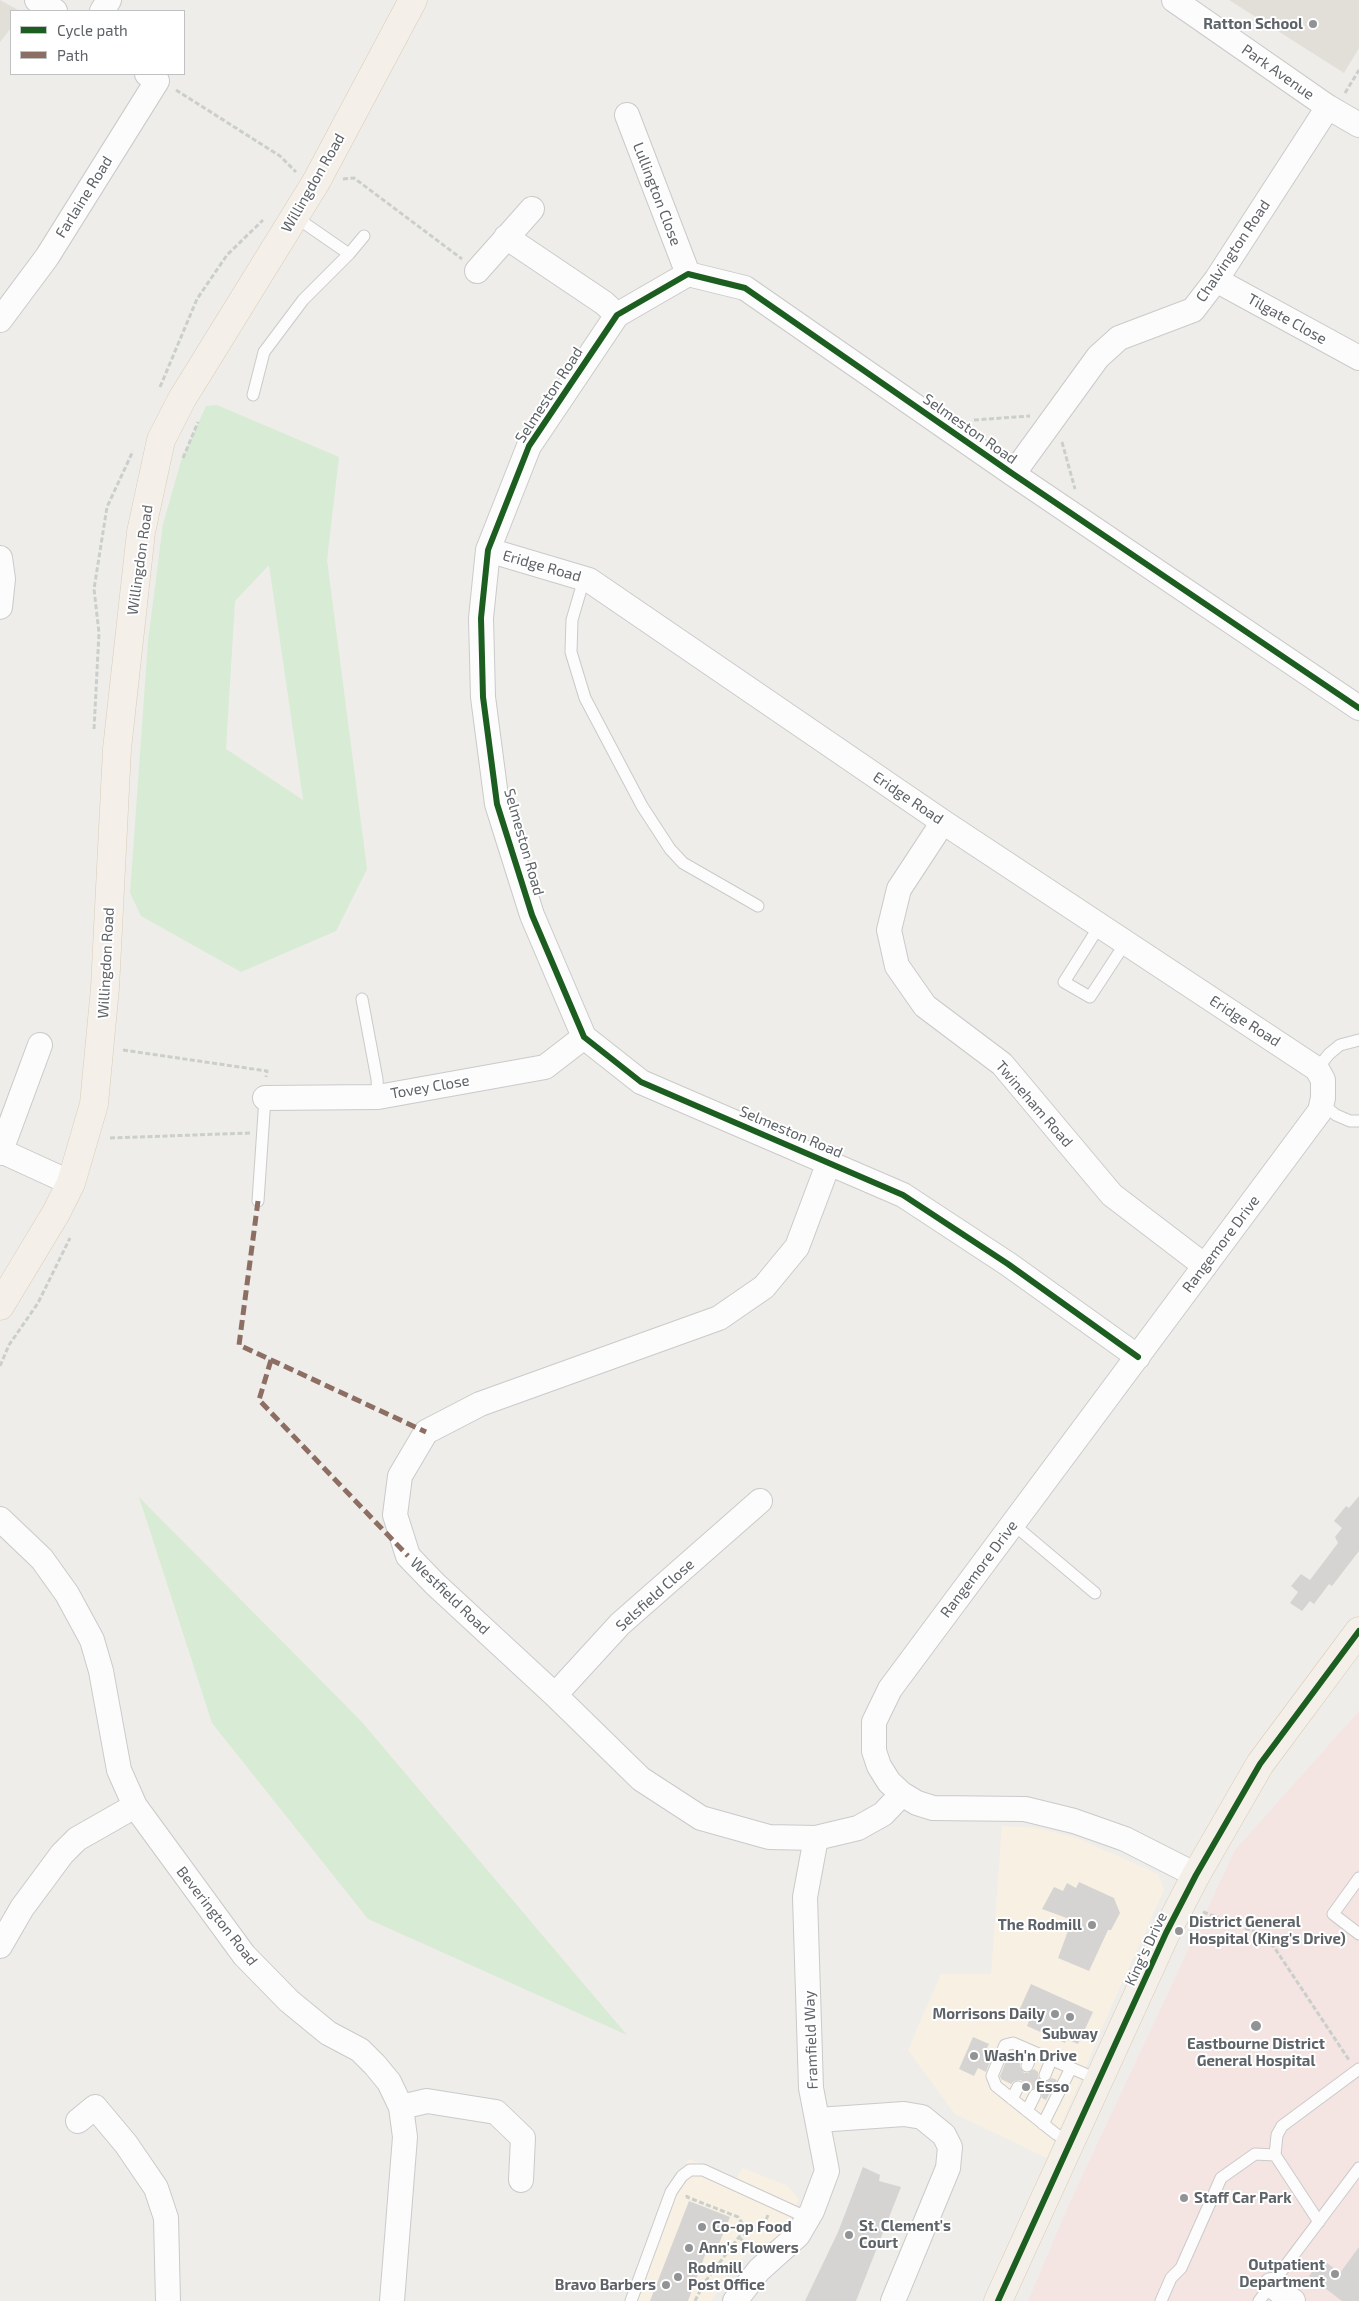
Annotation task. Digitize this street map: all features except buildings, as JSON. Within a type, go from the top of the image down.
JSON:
[{"type":"main road","name":"Willingdon Road","points":[[0,1306],[56,1213],[71,1183],[94,1104],[106,988],[118,749],[141,532],[161,440],[182,399],[316,182],[413,0]]},
{"type":"main road","name":"King's Drive","points":[[998,2301],[1099,2080],[1196,1875],[1260,1764],[1359,1631]]},
{"type":"street","points":[[37,0],[53,10]]},
{"type":"street","name":"Park Avenue","points":[[1174,0],[1331,109],[1359,125]]},
{"type":"street","name":"Farlaine Road","points":[[0,320],[47,257],[157,81],[148,75]]},
{"type":"street","name":"Chalvington Road","points":[[1013,474],[1098,357],[1119,338],[1193,310],[1216,280],[1331,109]]},
{"type":"street","name":"Lullington Close","points":[[627,115],[688,274]]},
{"type":"street","points":[[477,271],[532,209]]},
{"type":"street","points":[[506,237],[604,303],[617,315]]},
{"type":"street","name":"Selmeston Road","points":[[1138,1358],[1008,1264],[903,1195],[641,1082],[584,1037],[532,915],[497,804],[483,697],[481,618],[488,550],[529,446],[617,315],[688,274],[745,288],[1013,474],[1358,704]]},
{"type":"street","name":"Tilgate Close","points":[[1216,280],[1359,358]]},
{"type":"street","name":"Eridge Road","points":[[488,550],[584,579],[943,822],[1317,1069]]},
{"type":"street","points":[[0,558],[3,579],[0,607]]},
{"type":"street","name":"Twineham Road","points":[[943,822],[899,889],[889,930],[897,966],[925,1006],[1002,1064],[1112,1196],[1205,1266]]},
{"type":"street","name":"Tovey Close","points":[[265,1098],[378,1096],[545,1066],[584,1037]]},
{"type":"street","points":[[40,1046],[0,1152],[71,1183]]},
{"type":"street","name":"Rangemore Drive","points":[[1196,1875],[1125,1839],[1074,1821],[1025,1809],[933,1808],[917,1803],[902,1794],[889,1782],[879,1766],[874,1751],[874,1722],[890,1689],[1320,1111],[1323,1080],[1317,1069]]},
{"type":"street","name":"Westfield Road","points":[[830,1162],[797,1247],[764,1288],[718,1318],[480,1404],[426,1432],[400,1476],[395,1515],[408,1556],[641,1779],[701,1818],[770,1837],[816,1838],[858,1828],[883,1814],[902,1794]]},
{"type":"street","name":"Selsfield Close","points":[[555,1695],[620,1624],[760,1501]]},
{"type":"street","name":"Beverington Road","points":[[0,1519],[42,1559],[67,1594],[92,1640],[101,1671],[118,1770],[135,1806],[244,1955],[289,2001],[328,2033],[360,2050],[389,2082],[400,2107],[405,2137],[392,2301]]},
{"type":"street","points":[[0,1946],[22,1908],[62,1854],[78,1839],[135,1806]]},
{"type":"street","name":"Framfield Way","points":[[735,2301],[759,2270],[798,2234],[808,2218],[827,2171],[811,2088],[805,1898],[816,1838]]},
{"type":"street","points":[[400,2107],[428,2101],[496,2112],[523,2138],[521,2180]]},
{"type":"street","points":[[78,2121],[95,2107],[126,2144],[156,2188],[166,2218],[168,2301]]},
{"type":"street","points":[[818,2120],[904,2114],[922,2117],[944,2135],[950,2147],[948,2168],[893,2301]]},
{"type":"street","points":[[1265,2293],[1293,2301]]},
{"type":"lane","points":[[294,216],[349,254]]},
{"type":"lane","points":[[253,395],[264,352],[303,300],[349,254],[364,236]]},
{"type":"lane","points":[[584,579],[572,620],[570,652],[585,698],[642,806],[670,849],[683,863],[758,906]]},
{"type":"lane","points":[[1100,925],[1064,982],[1090,997],[1126,942]]},
{"type":"lane","points":[[362,999],[377,1078],[378,1096]]},
{"type":"lane","points":[[1317,1069],[1329,1054],[1340,1045],[1359,1040]]},
{"type":"lane","points":[[258,1201],[265,1098]]},
{"type":"lane","points":[[1322,1104],[1336,1115],[1350,1121],[1359,1121]]},
{"type":"lane","points":[[1013,1524],[1095,1593]]},
{"type":"lane","points":[[1359,1878],[1333,1914],[1359,1934]]},
{"type":"lane","points":[[1071,2142],[1044,2124],[996,2086],[992,2076],[1005,2044],[1013,2043],[1099,2080]]},
{"type":"lane","points":[[1027,2066],[1034,2052]]},
{"type":"lane","points":[[1045,2074],[1051,2060]]},
{"type":"lane","points":[[1044,2124],[1071,2068]]},
{"type":"lane","points":[[1320,2222],[1275,2155],[1277,2135],[1282,2126],[1359,2069]]},
{"type":"lane","points":[[1012,2099],[1018,2087]]},
{"type":"lane","points":[[1028,2111],[1035,2095]]},
{"type":"lane","points":[[1161,2301],[1170,2278],[1181,2268],[1222,2178],[1255,2154],[1275,2155]]},
{"type":"lane","points":[[1265,2293],[1359,2168]]},
{"type":"lane","points":[[631,2301],[671,2192],[682,2176],[690,2170],[703,2170],[808,2218]]},
{"type":"path","points":[[1331,109],[1359,70]]},
{"type":"path","points":[[181,461],[202,414]]},
{"type":"path","points":[[939,422],[1055,415],[1083,521]]},
{"type":"path","points":[[122,1057],[123,1040]]},
{"type":"path","points":[[123,1050],[267,1071],[265,1098]]},
{"type":"path","points":[[112,1130],[110,1138],[263,1132]]},
{"type":"path","points":[[1181,1904],[1253,1931],[1274,1947],[1347,2058],[1359,2069]]},
{"type":"path","points":[[687,2195],[687,2197],[738,2217],[749,2233]]},
{"type":"path","points":[[695,2301],[704,2283],[739,2237],[763,2227],[768,2215]]},
{"type":"path","points":[[739,2237],[750,2248]]},
{"type":"shaded area","points":[[0,0],[18,10],[10,10],[10,29],[0,42]]},
{"type":"shaded area","name":"Ratton School","points":[[1229,0],[1359,0],[1359,48],[1344,73]]},
{"type":"shaded area","name":"Eastbourne District General Hospital","points":[[1359,1711],[1359,2301],[1028,2301],[1070,2202],[1235,1850]]},
{"type":"shaded area","points":[[1002,1826],[1037,1828],[1077,1838],[1158,1874],[1164,1890],[1111,2007],[1047,2158],[955,2114],[908,2050],[941,1974],[991,1974]]},
{"type":"shaded area","points":[[688,2159],[737,2178],[742,2168],[786,2185],[799,2199],[786,2231],[768,2242],[757,2243],[734,2267],[711,2301],[637,2301]]},
{"type":"green space","points":[[217,405],[339,457],[327,560],[367,869],[336,931],[241,972],[141,916],[130,893],[148,641],[163,524],[181,461],[206,406]],"holes":[[[269,565],[303,800],[226,749],[235,601]]]},
{"type":"green space","points":[[139,1497],[361,1721],[627,2035],[368,1919],[212,1723]]},
{"type":"marked path","points":[[258,1201],[239,1345],[426,1432]]},
{"type":"marked path","points":[[271,1360],[259,1400],[408,1556]]},
{"type":"cycle path","points":[[1138,1357],[1008,1264],[903,1195],[641,1082],[584,1037],[532,915],[497,804],[483,697],[481,618],[488,550],[529,446],[617,315],[688,274],[745,288],[1013,474],[1359,708]]},
{"type":"cycle path","points":[[998,2301],[1166,1933],[1196,1875],[1260,1764],[1359,1631]]},
{"type":"place","name":"Ratton School","points":[[1313,24]]},
{"type":"place","name":"The Rodmill","points":[[1092,1925]]},
{"type":"place","name":"District General Hospital (King's Drive)","points":[[1179,1931]]},
{"type":"place","name":"Morrisons Daily","points":[[1055,2014]]},
{"type":"place","name":"Subway","points":[[1070,2017]]},
{"type":"place","name":"Eastbourne District General Hospital","points":[[1256,2026]]},
{"type":"place","name":"Wash'n Drive","points":[[974,2056]]},
{"type":"place","name":"Esso","points":[[1026,2087]]},
{"type":"place","name":"Staff Car Park","points":[[1184,2198]]},
{"type":"place","name":"Co-op Food","points":[[702,2227]]},
{"type":"place","name":"St. Clement's Court","points":[[849,2235]]},
{"type":"place","name":"Ann's Flowers","points":[[689,2248]]},
{"type":"place","name":"Outpatient Department","points":[[1335,2274]]},
{"type":"place","name":"Rodmill Post Office","points":[[678,2277]]},
{"type":"place","name":"Bravo Barbers","points":[[666,2285]]}]
